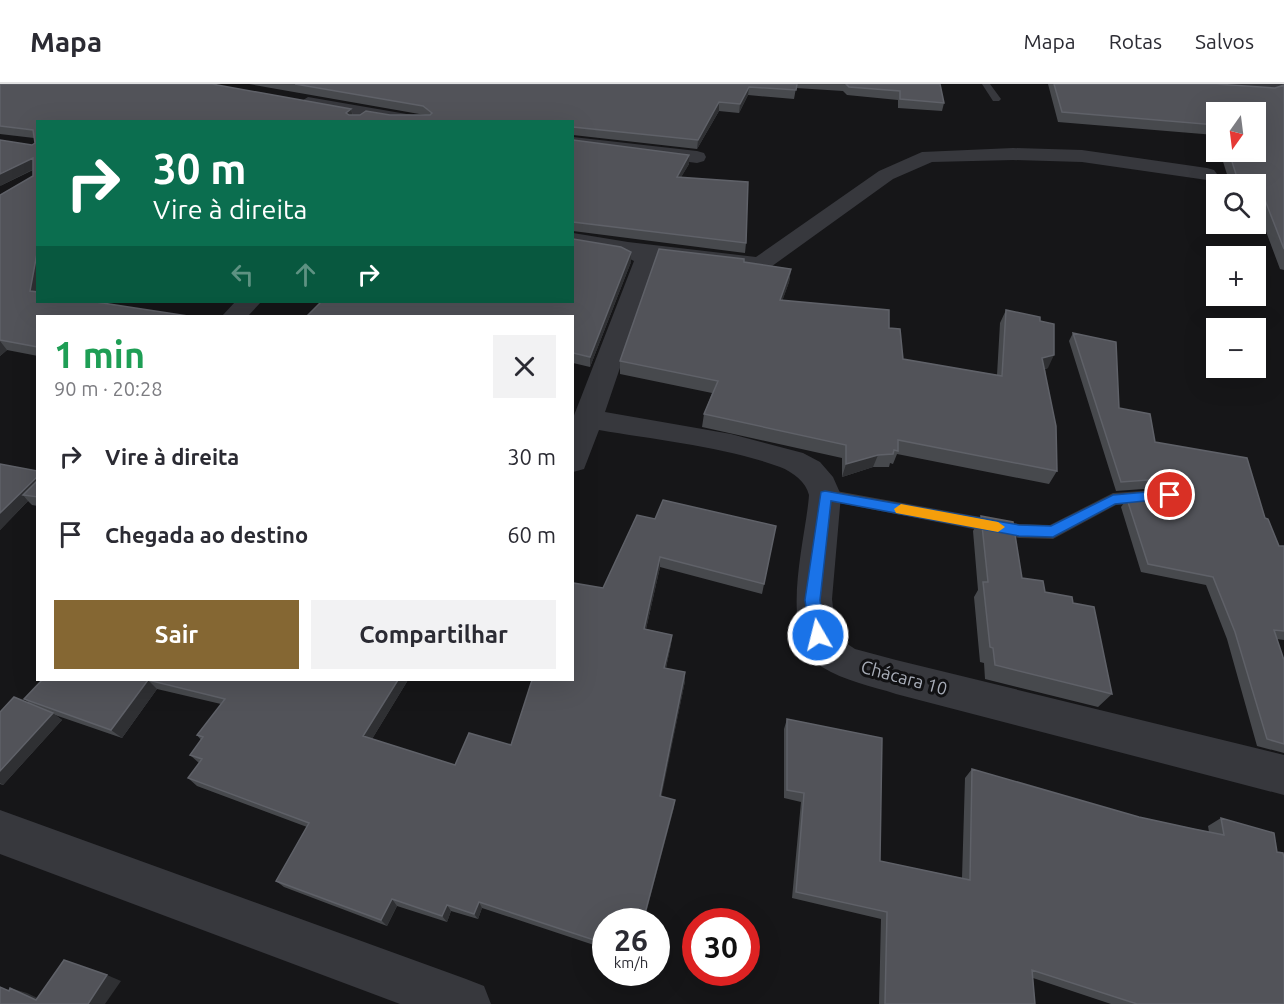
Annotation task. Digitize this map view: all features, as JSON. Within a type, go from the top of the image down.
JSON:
[{"type":"street","points":[[1185,84],[1270,90],[1282,84]]},
{"type":"street","points":[[290,99],[362,117],[399,120]]},
{"type":"street","points":[[574,142],[697,157]]},
{"type":"street","points":[[574,240],[636,252],[760,264],[886,175],[929,156],[1014,154],[1082,156],[1207,174]]},
{"type":"street","points":[[574,459],[587,418],[646,262],[636,252]]},
{"type":"street","points":[[235,315],[248,303]]},
{"type":"street","points":[[587,418],[731,444],[792,460],[809,470],[822,485],[825,495]]},
{"type":"street","name":"Chácara 10","points":[[825,495],[813,600],[818,635],[826,649],[841,658],[896,677],[1284,776]]},
{"type":"street","points":[[0,832],[466,1004]]},
{"type":"lane","points":[[986,84],[996,99]]},
{"type":"lane","points":[[825,495],[1019,531],[1053,532],[1113,499],[1170,495]]},
{"type":"building","points":[[0,84],[212,84],[351,109],[346,113],[349,115],[360,115],[366,111],[390,115],[430,115],[432,113],[423,106],[295,84],[797,84],[796,90],[749,87],[740,104],[719,102],[698,140],[574,127],[574,120],[36,120],[36,259],[30,291],[36,292],[36,303],[103,303],[181,315],[36,315],[36,347],[0,340],[0,195],[33,176],[33,158],[0,174],[0,140],[32,145],[35,143],[33,130],[0,126]]},
{"type":"building","points":[[846,84],[940,84],[944,103],[900,99],[900,91],[849,87]]},
{"type":"building","points":[[1054,84],[1216,84],[1275,88],[1284,85],[1284,249],[1266,203],[1266,174],[1236,174],[1232,162],[1266,162],[1266,102],[1206,102],[1206,124],[1062,112]]},
{"type":"building","points":[[574,140],[689,155],[677,177],[748,182],[746,243],[574,222]]},
{"type":"building","points":[[574,239],[621,247],[631,252],[590,357],[574,353],[574,315],[308,315],[320,303],[574,303]]},
{"type":"building","points":[[659,249],[744,259],[744,262],[791,269],[780,300],[889,310],[889,328],[900,329],[903,359],[1002,376],[1006,310],[1040,317],[1040,321],[1054,324],[1054,355],[1042,358],[1056,426],[1057,471],[898,440],[898,451],[894,450],[893,454],[878,455],[846,464],[846,445],[704,414],[718,381],[620,361]]},
{"type":"building","points":[[1073,333],[1116,342],[1119,408],[1150,414],[1155,442],[1247,458],[1265,518],[1268,519],[1279,546],[1284,546],[1284,631],[1274,630],[1284,660],[1284,744],[1267,739],[1235,632],[1213,577],[1148,564],[1127,499],[1177,495],[1188,487],[1184,481],[1176,478],[1121,482]]},
{"type":"building","points":[[0,464],[36,471],[36,478],[0,513]]},
{"type":"building","points":[[36,482],[36,497],[23,495]]},
{"type":"building","points":[[663,500],[776,526],[764,584],[660,557],[644,629],[672,635],[664,668],[685,672],[660,796],[675,800],[646,908],[592,908],[592,939],[479,902],[474,914],[447,905],[442,916],[392,899],[381,920],[276,881],[309,823],[188,778],[202,759],[190,755],[203,737],[197,735],[225,699],[152,681],[397,681],[363,736],[455,765],[469,733],[511,745],[532,681],[574,681],[574,583],[603,588],[637,515],[655,519]]},
{"type":"building","points":[[981,516],[1013,522],[1022,578],[1043,581],[1045,592],[1072,597],[1073,603],[1094,607],[1112,694],[995,665],[993,648],[990,647],[983,582],[988,582]]},
{"type":"building","points":[[41,681],[147,681],[111,730],[24,699]]},
{"type":"building","points":[[14,697],[53,713],[0,771],[0,712]]},
{"type":"building","points":[[787,719],[882,738],[880,861],[970,880],[972,769],[1139,817],[1194,829],[1224,835],[1221,818],[1274,833],[1277,852],[1283,853],[1284,858],[1284,1004],[1137,1004],[1032,970],[1035,1004],[885,1004],[887,912],[796,892],[804,793],[787,790]]},
{"type":"building","points":[[64,960],[107,975],[88,1004],[0,1004],[0,987],[9,991],[10,988],[36,1000]]},
{"type":"slow traffic","points":[[901,509],[998,527]]},
{"type":"route","points":[[818,635],[813,600],[825,495],[1019,531],[1053,532],[1113,499],[1170,495]]}]
